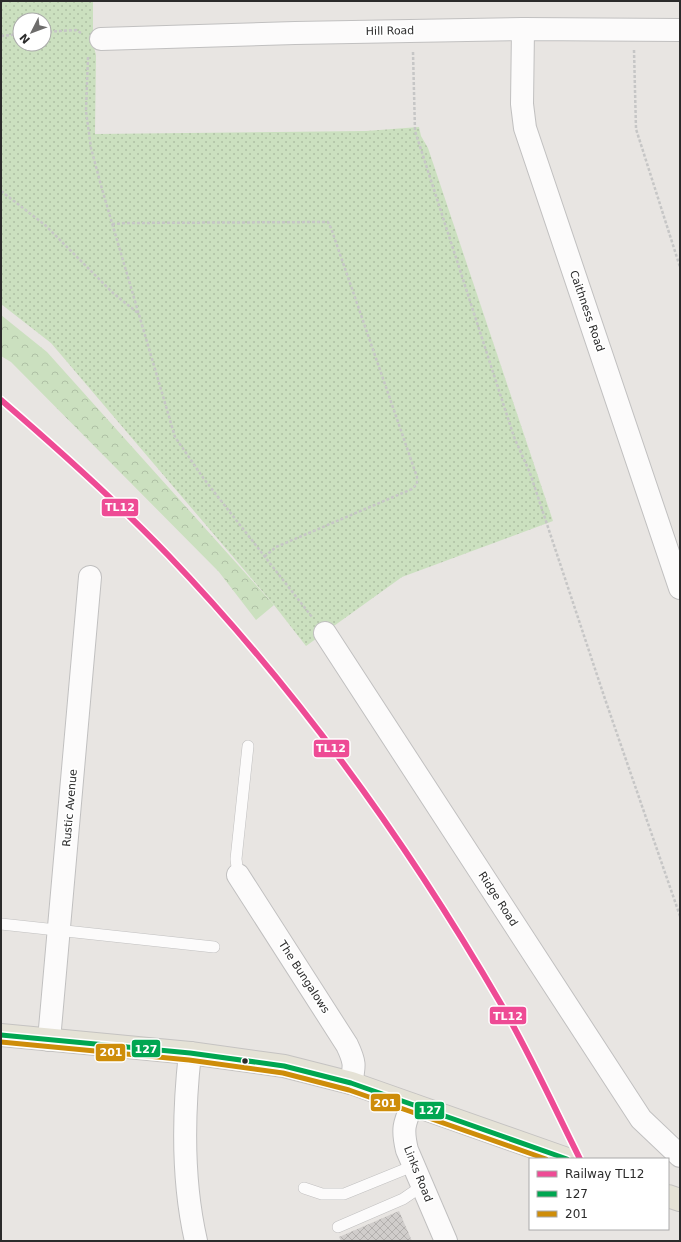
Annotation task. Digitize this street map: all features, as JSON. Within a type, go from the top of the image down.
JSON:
[{"type":"main road","points":[[1,1035],[190,1053],[284,1066],[351,1083],[563,1158]]},
{"type":"main road","points":[[669,1196],[680,1200]]},
{"type":"street","name":"Hill Road","points":[[95,40],[295,32],[524,29],[680,30]]},
{"type":"street","name":"Caithness Road","points":[[524,29],[522,104],[525,128],[680,588]]},
{"type":"street","name":"Rustic Avenue","points":[[48,1040],[90,577]]},
{"type":"street","name":"Ridge Road","points":[[325,633],[641,1119],[680,1156]]},
{"type":"street","name":"The Bungalows","points":[[238,875],[352,1054],[355,1066],[351,1083]]},
{"type":"street","points":[[190,1053],[186,1087],[185,1173],[191,1220],[196,1241]]},
{"type":"street","name":"Links Road","points":[[412,1105],[403,1128],[403,1137],[406,1150],[446,1241]]},
{"type":"lane","points":[[238,875],[236,859],[248,746]]},
{"type":"lane","points":[[1,924],[214,947]]},
{"type":"lane","points":[[304,1188],[322,1194],[344,1194],[413,1166]]},
{"type":"lane","points":[[338,1227],[403,1199],[422,1186]]},
{"type":"path","points":[[52,32],[76,30],[95,40],[86,111],[91,148],[175,437],[204,479],[325,633]]},
{"type":"path","points":[[634,30],[636,129],[680,267]]},
{"type":"path","points":[[412,31],[415,130],[514,436],[530,474],[605,699],[680,916]]},
{"type":"path","points":[[1,36],[12,35]]},
{"type":"path","points":[[1,190],[45,225],[86,264],[113,293],[140,316]]},
{"type":"path","points":[[112,224],[328,222],[331,228],[417,477],[417,484],[412,489],[276,547],[264,557]]},
{"type":"green space","points":[[1,1],[93,1],[93,43],[96,55],[95,134],[366,131],[419,127],[421,136],[428,148],[553,521],[402,577],[306,646],[274,605],[51,343],[1,304]]},
{"type":"green space","points":[[1,315],[47,352],[274,605],[256,620],[219,572],[11,362],[1,356]]},
{"type":"building","points":[[399,1211],[412,1241],[341,1241],[339,1237]]},
{"type":"rail line","name":"TL12","points":[[1,400],[86,475],[128,514],[168,555],[261,659],[348,769],[427,884],[501,1004],[542,1081],[580,1158]]},
{"type":"transit line","name":"127","points":[[1,1035],[190,1053],[284,1066],[351,1083],[564,1158]]},
{"type":"transit line","name":"201","points":[[1,1042],[189,1060],[283,1073],[349,1090],[543,1158]]}]
